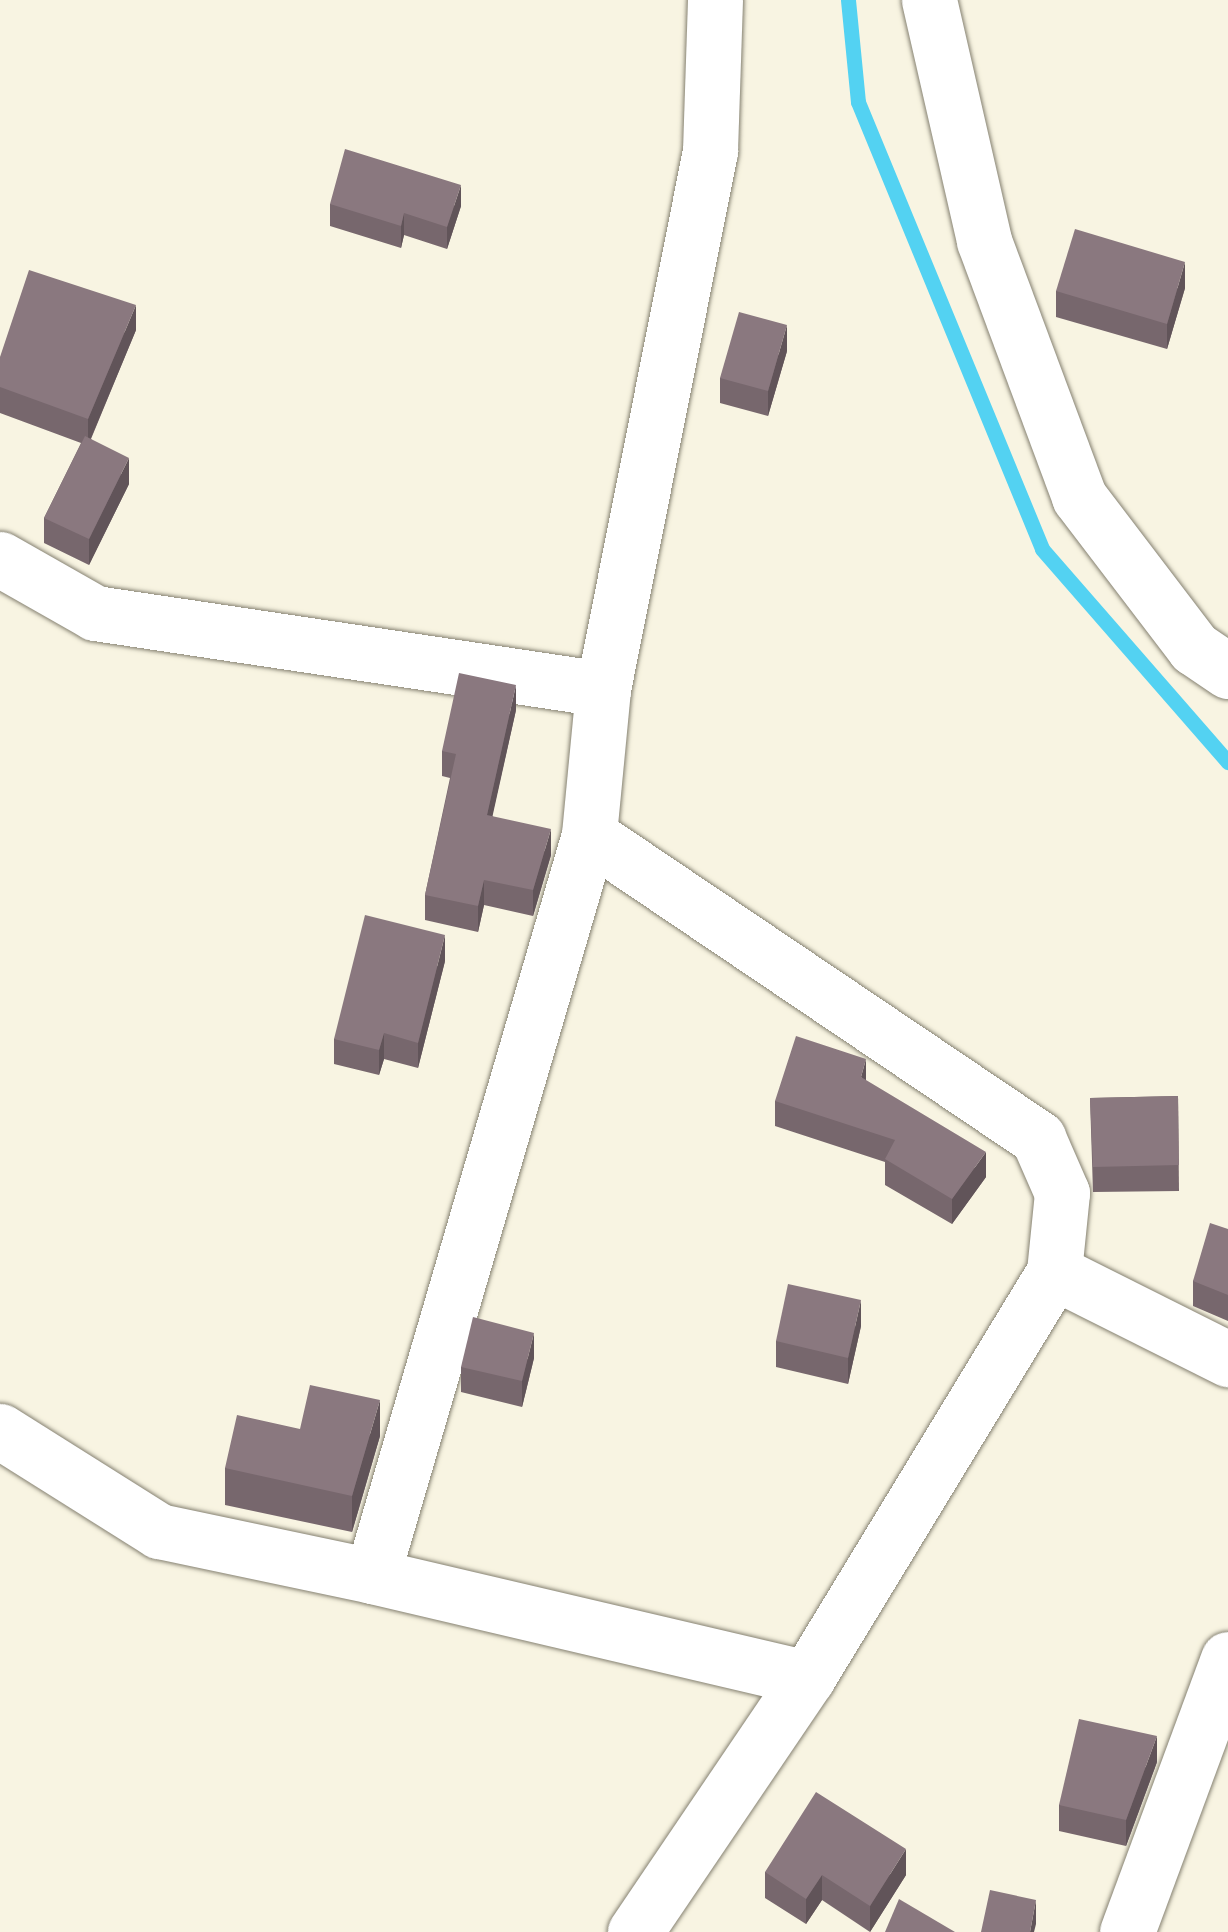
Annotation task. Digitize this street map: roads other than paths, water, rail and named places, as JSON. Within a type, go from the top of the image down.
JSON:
[{"type":"street","points":[[372,1576],[589,835],[603,689],[710,151],[715,0]]},
{"type":"street","points":[[930,0],[984,241],[1078,497],[1194,648],[1228,672]]},
{"type":"street","points":[[0,559],[95,613],[603,689]]},
{"type":"street","points":[[589,835],[1038,1138],[1062,1193],[1054,1272],[807,1678],[635,1932]]},
{"type":"street","points":[[1054,1272],[1228,1358]]},
{"type":"street","points":[[0,1430],[159,1531],[372,1576],[807,1678]]},
{"type":"street","points":[[1127,1932],[1228,1659]]},
{"type":"waterway","points":[[848,0],[858,102],[1042,549],[1228,762]]}]
